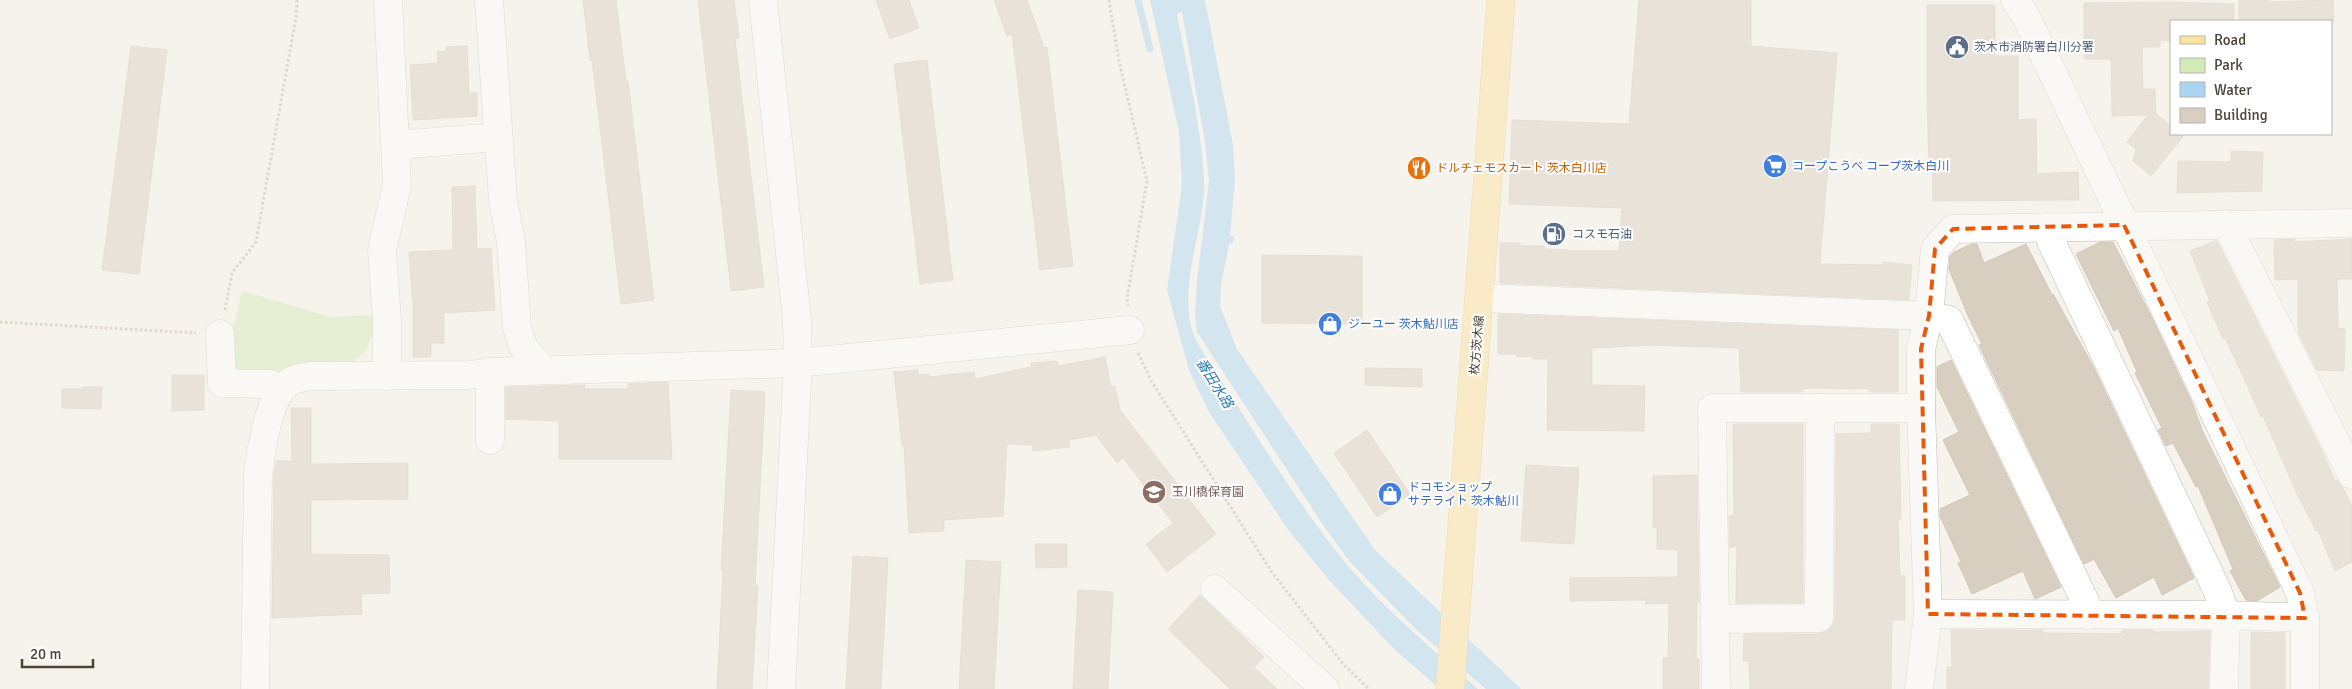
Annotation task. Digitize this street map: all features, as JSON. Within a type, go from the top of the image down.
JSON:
[{"type":"main road","name":"枚方茨木線","points":[[1450,689],[1481,298],[1501,0]]},
{"type":"street","points":[[387,376],[388,321],[382,250],[397,185],[388,0]]},
{"type":"street","points":[[489,0],[503,200],[511,242],[517,328],[524,348],[543,370]]},
{"type":"street","points":[[763,0],[797,320],[798,363],[781,689]]},
{"type":"street","points":[[2015,0],[2025,15],[2300,593],[2305,618],[2305,689]]},
{"type":"street","points":[[396,145],[498,137]]},
{"type":"street","points":[[1919,689],[1928,614],[1921,408],[1921,348],[1929,316],[1935,249],[1953,229],[2352,223]]},
{"type":"street","points":[[2226,224],[2352,475]]},
{"type":"street","points":[[2046,227],[2217,590],[2226,615],[2224,689]]},
{"type":"street","points":[[1481,298],[1929,316],[1949,320],[2085,600],[2087,614]]},
{"type":"street","points":[[255,689],[258,475],[268,425],[280,390],[287,384],[303,377],[469,375],[490,372],[543,370],[798,363],[1130,330]]},
{"type":"street","points":[[220,334],[222,383],[271,384],[280,390]]},
{"type":"street","points":[[490,372],[490,440]]},
{"type":"street","points":[[1716,689],[1712,408],[1921,408]]},
{"type":"street","points":[[1715,619],[1819,618],[1820,408]]},
{"type":"street","points":[[1215,589],[1325,689]]},
{"type":"street","points":[[1928,614],[2226,615],[2305,618]]},
{"type":"path","points":[[0,322],[220,334],[232,273],[256,242],[296,17],[297,0]]},
{"type":"path","points":[[1109,0],[1119,61],[1147,181],[1127,299],[1130,330],[1152,382],[1271,571],[1344,665],[1369,689]]},
{"type":"highlighted area","points":[[2124,225],[2300,593],[2305,618],[1928,614],[1921,349],[1929,316],[1935,249],[1953,229]]},
{"type":"green space","points":[[242,291],[332,317],[372,315],[374,331],[366,351],[351,364],[283,372],[229,373],[232,335]]},
{"type":"water","name":"番田水路","points":[[1150,0],[1205,0],[1233,145],[1235,180],[1230,235],[1234,237],[1233,243],[1229,244],[1221,285],[1220,306],[1237,349],[1375,550],[1521,689],[1486,689],[1420,633],[1350,562],[1325,528],[1197,332],[1195,314],[1197,282],[1209,181],[1205,142],[1182,12],[1177,14],[1197,116],[1204,179],[1201,217],[1188,295],[1193,333],[1204,354],[1291,489],[1349,567],[1395,615],[1478,689],[1440,689],[1394,649],[1329,580],[1289,531],[1209,412],[1189,370],[1167,290],[1182,185],[1179,132]]},
{"type":"building","points":[[583,0],[616,0],[626,81],[628,81],[654,300],[621,304]]},
{"type":"building","points":[[698,0],[734,0],[739,38],[735,39],[764,287],[731,291]]},
{"type":"building","points":[[876,0],[909,0],[919,28],[890,39]]},
{"type":"building","points":[[994,0],[1027,0],[1044,47],[1047,47],[1073,266],[1040,270],[1012,34],[1007,36]]},
{"type":"building","points":[[1639,0],[1751,0],[1751,46],[1837,53],[1820,264],[1882,265],[1883,262],[1912,265],[1909,300],[1500,283],[1500,243],[1520,243],[1520,246],[1544,246],[1544,249],[1567,251],[1619,251],[1622,208],[1509,204],[1512,120],[1629,124]]},
{"type":"building","points":[[2239,0],[2269,0],[2268,2],[2333,0],[2334,21],[2239,20]]},
{"type":"building","points":[[2170,2],[2234,4],[2234,20],[2170,20],[2170,40],[2160,41],[2160,47],[2142,47],[2143,89],[2155,89],[2156,114],[2170,125],[2170,135],[2180,135],[2183,137],[2151,176],[2133,161],[2136,149],[2127,142],[2148,115],[2112,116],[2111,59],[2084,59],[2084,3]]},
{"type":"building","points":[[1927,5],[1995,5],[1995,56],[2018,56],[2018,120],[2036,119],[2037,174],[2078,172],[2079,200],[1933,201],[1932,163],[1929,163]]},
{"type":"building","points":[[131,46],[167,50],[139,274],[102,270]]},
{"type":"building","points":[[467,46],[469,93],[477,93],[477,116],[413,120],[410,65],[438,63],[437,52],[447,51],[446,47]]},
{"type":"building","points":[[927,60],[953,280],[920,284],[894,64]]},
{"type":"building","points":[[2231,151],[2263,152],[2262,191],[2177,193],[2178,161],[2231,162]]},
{"type":"building","points":[[475,186],[477,249],[491,248],[495,310],[444,313],[444,343],[431,343],[431,357],[413,357],[413,306],[409,252],[453,250],[452,187]]},
{"type":"building","points":[[2294,239],[2295,242],[2352,239],[2352,279],[2337,279],[2338,328],[2345,329],[2344,371],[2317,370],[2298,332],[2298,279],[2275,280],[2274,240]]},
{"type":"building","points":[[2217,241],[2322,451],[2335,481],[2337,480],[2343,488],[2352,506],[2352,562],[2335,571],[2318,530],[2316,531],[2297,494],[2263,416],[2261,417],[2207,302],[2210,301],[2190,251]]},
{"type":"building","points":[[2100,242],[2113,242],[2152,318],[2192,403],[2203,432],[2280,587],[2257,601],[2246,600],[2230,571],[2233,569],[2198,486],[2196,487],[2173,443],[2166,446],[2158,430],[2162,428],[2135,373],[2137,372],[2118,328],[2114,331],[2076,254]]},
{"type":"building","points":[[1972,244],[1977,244],[1984,263],[2026,244],[2052,295],[2093,366],[2194,578],[2162,595],[2154,577],[2116,598],[2094,559],[2084,564],[1979,345],[1982,344],[1968,316],[1949,269],[1950,256],[1954,252]]},
{"type":"building","points":[[1262,255],[1362,256],[1362,324],[1262,323]]},
{"type":"building","points":[[1498,314],[1898,330],[1898,392],[1870,392],[1869,389],[1810,388],[1803,389],[1803,392],[1741,392],[1739,348],[1651,345],[1592,348],[1592,385],[1645,386],[1644,431],[1547,430],[1548,359],[1532,359],[1532,356],[1516,357],[1516,354],[1498,354]]},
{"type":"building","points":[[1105,357],[1111,387],[1115,386],[1120,410],[1216,534],[1167,572],[1146,544],[1173,523],[1123,458],[1117,463],[1096,435],[1069,440],[1070,447],[1033,451],[1032,445],[1007,444],[1003,516],[944,520],[944,531],[909,533],[904,446],[902,446],[894,372],[918,370],[918,375],[929,374],[929,377],[974,372],[975,379],[1031,367],[1031,363],[1057,361],[1058,366]]},
{"type":"building","points":[[1951,360],[2061,587],[2035,599],[2023,571],[1972,594],[1958,563],[1961,562],[1940,516],[1940,509],[1970,495],[1943,440],[1959,432],[1937,387],[1937,367]]},
{"type":"building","points":[[1365,368],[1422,369],[1422,387],[1365,385]]},
{"type":"building","points":[[172,375],[204,375],[204,410],[172,411]]},
{"type":"building","points":[[668,382],[672,459],[559,459],[559,421],[506,419],[506,387],[585,385],[585,389],[628,389],[628,384]]},
{"type":"building","points":[[82,387],[102,387],[101,409],[62,408],[62,389],[82,389]]},
{"type":"building","points":[[731,390],[765,392],[755,586],[758,586],[752,689],[717,689],[723,570],[721,570]]},
{"type":"building","points":[[291,408],[311,408],[311,464],[408,463],[408,499],[311,500],[311,554],[389,555],[390,593],[361,594],[362,614],[272,618],[274,476],[276,461],[292,461]]},
{"type":"building","points":[[1733,424],[1803,424],[1803,603],[1736,603],[1737,546],[1730,547],[1729,516],[1734,516]]},
{"type":"building","points":[[1871,424],[1899,424],[1901,519],[1898,519],[1900,576],[1905,576],[1905,620],[1892,620],[1891,689],[1750,689],[1749,661],[1743,661],[1744,634],[1819,634],[1827,631],[1833,625],[1835,618],[1836,434],[1871,433]]},
{"type":"building","points":[[1367,430],[1410,494],[1377,517],[1334,453]]},
{"type":"building","points":[[1526,465],[1579,468],[1574,544],[1521,541]]},
{"type":"building","points":[[1697,475],[1699,602],[1697,603],[1696,659],[1699,659],[1699,689],[1663,689],[1663,658],[1668,658],[1669,603],[1646,604],[1646,600],[1570,601],[1570,578],[1678,577],[1678,550],[1657,549],[1657,527],[1653,527],[1653,476]]},
{"type":"building","points":[[1035,544],[1067,544],[1067,567],[1036,568]]},
{"type":"building","points":[[853,556],[888,558],[881,689],[846,689]]},
{"type":"building","points":[[966,560],[1001,562],[994,689],[959,689]]},
{"type":"building","points":[[1078,590],[1113,592],[1108,689],[1073,689]]},
{"type":"building","points":[[1200,595],[1264,657],[1254,667],[1277,689],[1230,689],[1168,629]]},
{"type":"building","points":[[1951,630],[2043,630],[2043,633],[2122,634],[2122,630],[2154,630],[2154,632],[2210,631],[2208,689],[1947,689],[1947,667],[1952,667]]},
{"type":"building","points":[[2251,632],[2285,633],[2285,689],[2251,689]]},
{"type":"waterway","points":[[1138,0],[1150,49]]},
{"type":"place","name":"茨木市消防署白川分署","points":[[1957,47]]},
{"type":"place","name":"コープこうべ コープ茨木白川","points":[[1775,166]]},
{"type":"place","name":"ドルチェモスカート 茨木白川店","points":[[1419,168]]},
{"type":"place","name":"コスモ石油","points":[[1554,234]]},
{"type":"place","name":"ジーユー 茨木鮎川店","points":[[1330,324]]},
{"type":"place","name":"玉川橋保育園","points":[[1154,492]]},
{"type":"place","name":"ドコモショップ サテライト 茨木鮎川","points":[[1390,494]]}]
